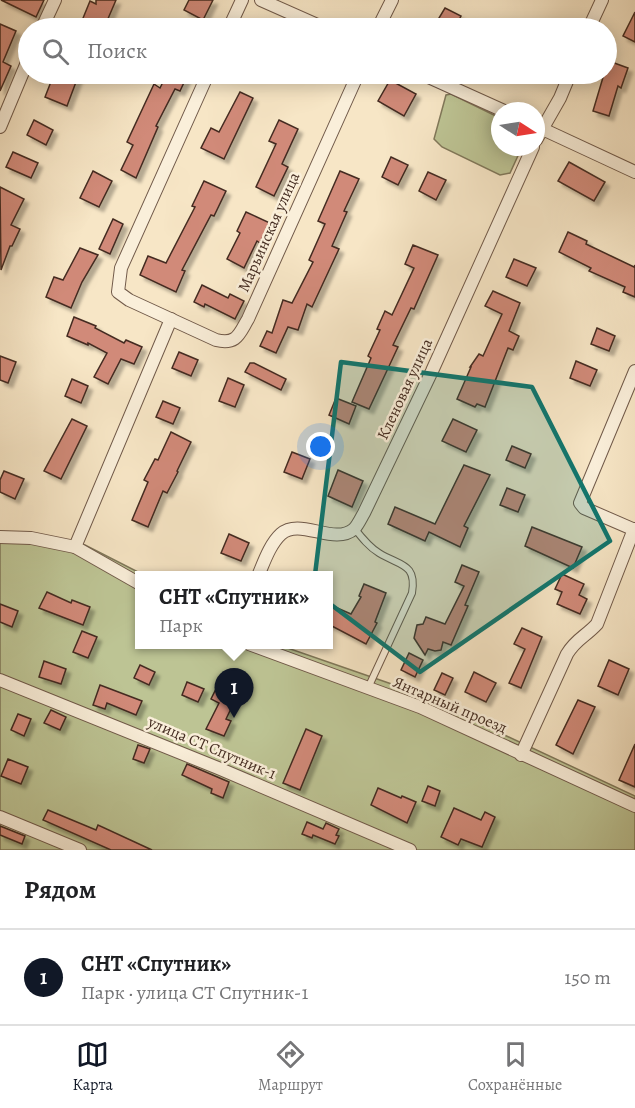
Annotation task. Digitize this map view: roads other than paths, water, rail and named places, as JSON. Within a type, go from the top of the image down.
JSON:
[{"type":"street","points":[[47,18],[55,0]]},
{"type":"street","points":[[234,18],[243,0]]},
{"type":"street","points":[[261,0],[302,18]]},
{"type":"street","points":[[383,18],[392,0]]},
{"type":"street","points":[[594,18],[602,0]]},
{"type":"street","points":[[0,127],[18,84]]},
{"type":"street","name":"Марьинская улица","points":[[204,84],[122,268],[118,281],[118,292],[129,300],[171,320],[226,343],[236,338],[248,319],[354,84]]},
{"type":"street","points":[[444,84],[491,105]]},
{"type":"street","points":[[545,120],[560,98],[566,84]]},
{"type":"street","points":[[545,134],[635,172]]},
{"type":"street","name":"Кленовая улица","points":[[355,529],[432,371],[528,156]]},
{"type":"street","points":[[75,547],[171,320]]},
{"type":"street","points":[[521,755],[567,654],[575,642],[588,634],[597,624],[634,529],[584,508],[580,503],[635,371]]},
{"type":"street","points":[[260,571],[274,544],[287,530],[344,534],[355,529]]},
{"type":"street","points":[[0,537],[32,538],[75,547],[135,582]]},
{"type":"street","name":"Янтарный проезд","points":[[260,649],[420,707],[635,806]]},
{"type":"street","name":"улица СТ Спутник-1","points":[[0,680],[219,768],[410,850]]},
{"type":"street","points":[[0,817],[80,850]]},
{"type":"lane","points":[[355,529],[363,541],[379,553],[404,565],[411,572],[414,581],[412,593],[368,688]]},
{"type":"place","name":"СНТ «Спутник»","points":[[234,718]]}]
